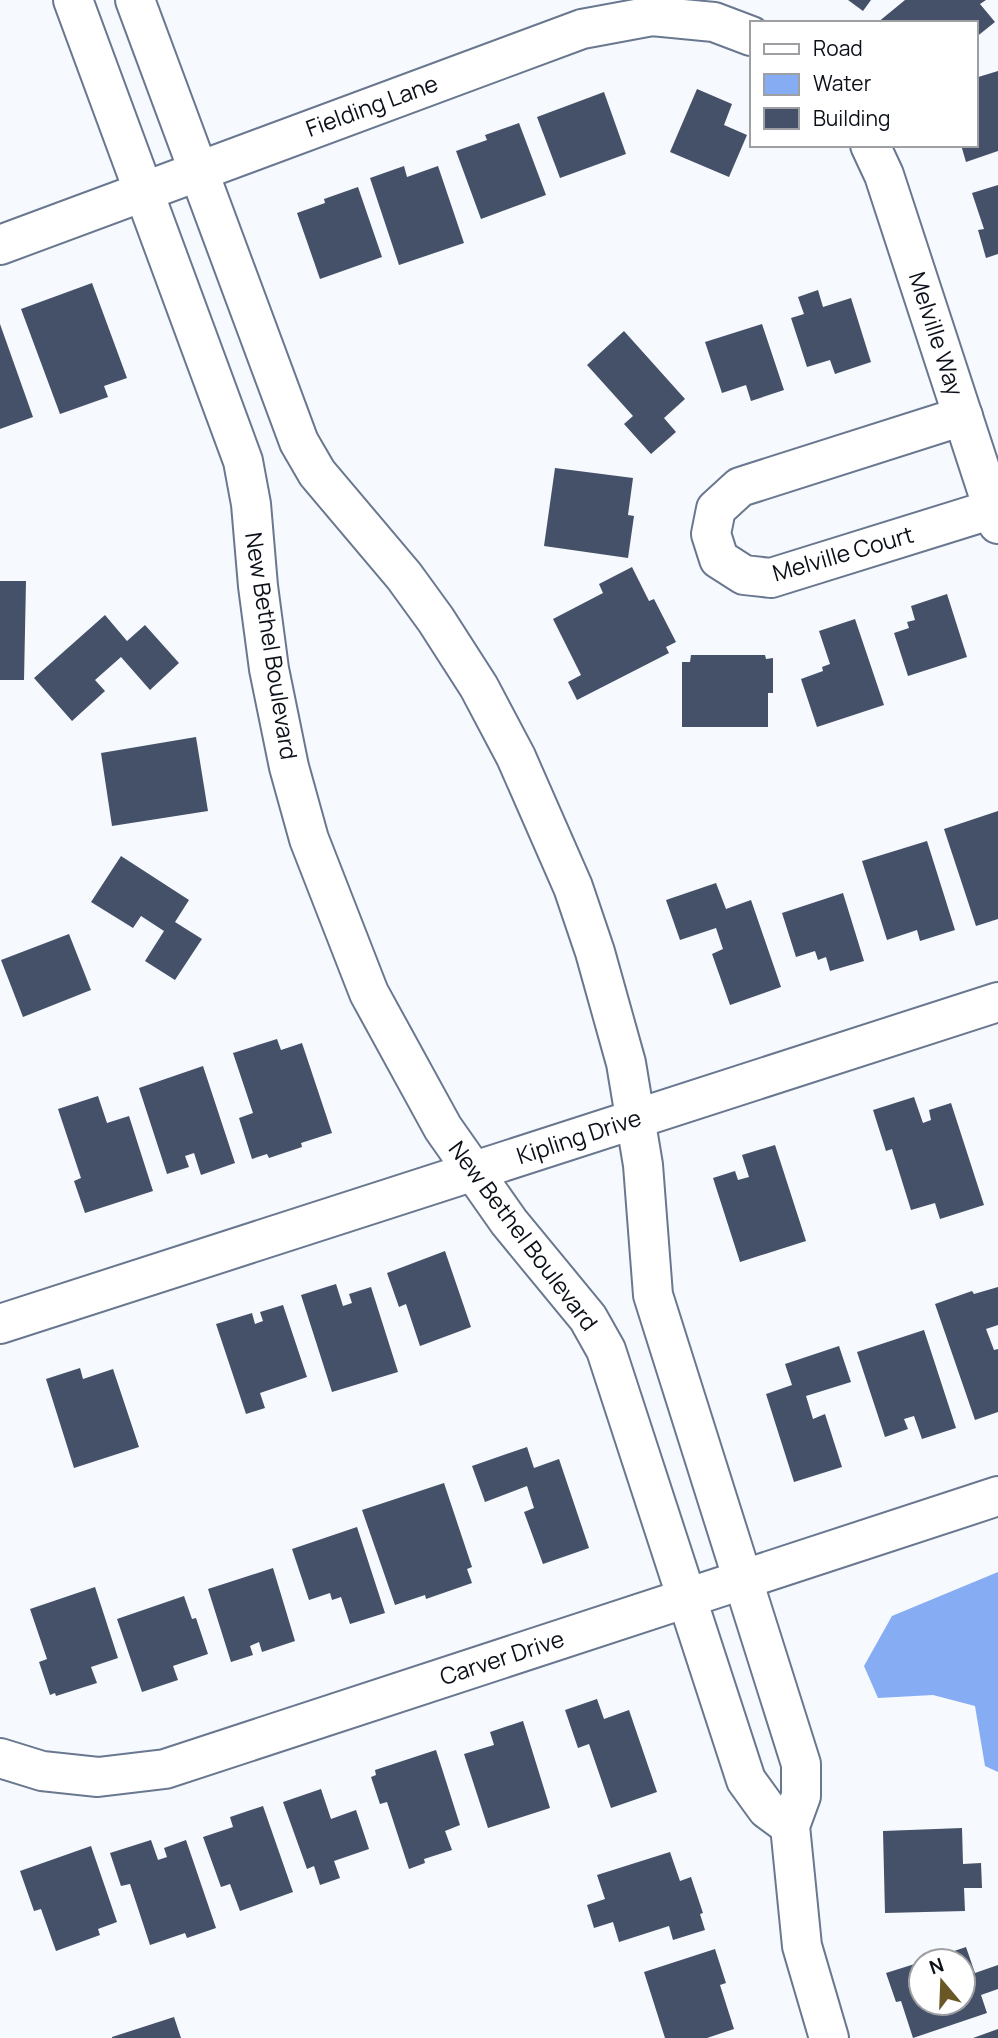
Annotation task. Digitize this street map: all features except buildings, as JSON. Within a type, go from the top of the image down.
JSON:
[{"type":"street","name":"New Bethel Boulevard","points":[[73,0],[243,461],[251,504],[258,586],[270,669],[289,767],[309,839],[369,993],[443,1128],[509,1222],[588,1318],[606,1350],[746,1780],[766,1809],[790,1826]]},
{"type":"street","points":[[135,0],[299,442],[317,473],[404,576],[479,687],[516,757],[573,887],[596,952],[626,1063],[643,1165],[653,1295],[801,1764],[801,1796],[790,1826],[802,1946],[829,2038]]},
{"type":"street","name":"Fielding Lane","points":[[0,245],[582,29],[652,16],[713,22],[750,36]]},
{"type":"street","name":"Melville Way","points":[[871,147],[884,175],[995,517]]},
{"type":"street","name":"Melville Court","points":[[963,416],[740,487],[716,509],[710,534],[719,559],[744,575],[771,578],[995,517]]},
{"type":"street","points":[[243,461],[299,442]]},
{"type":"street","name":"Kipling Drive","points":[[0,1324],[998,1002]]},
{"type":"street","points":[[606,1350],[664,1331]]},
{"type":"street","name":"Carver Drive","points":[[0,1758],[42,1771],[98,1777],[164,1769],[998,1496]]},
{"type":"water","points":[[998,1572],[998,1772],[985,1766],[975,1706],[933,1695],[878,1698],[864,1666],[892,1616]]}]
